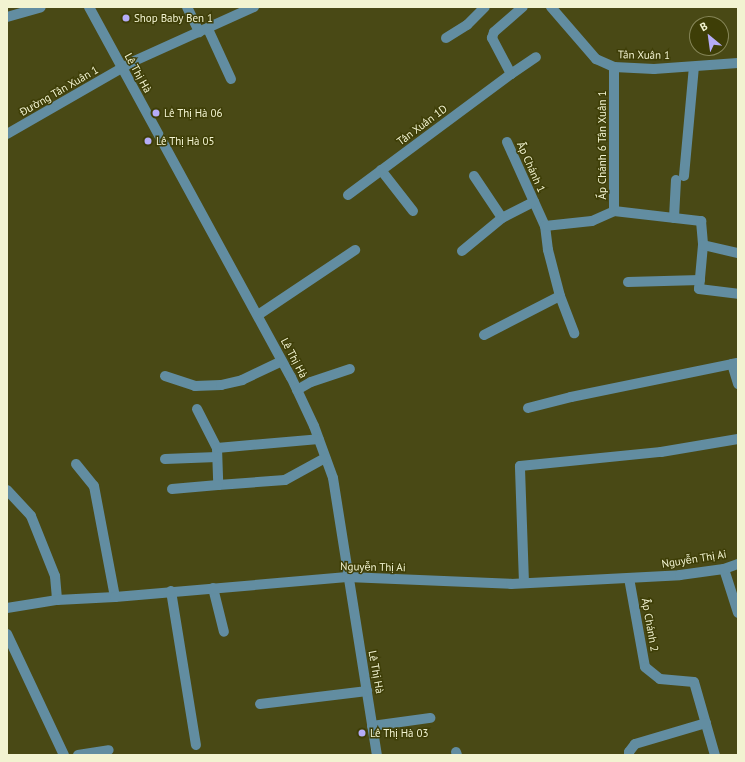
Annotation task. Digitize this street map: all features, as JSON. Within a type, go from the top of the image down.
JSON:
[{"type":"street","points":[[7,17],[41,7]]},
{"type":"street","name":"Lê Thị Hà","points":[[89,7],[258,315],[297,390],[319,439],[333,478],[347,577],[377,755]]},
{"type":"street","points":[[187,7],[231,79]]},
{"type":"street","points":[[122,68],[254,7]]},
{"type":"street","points":[[446,38],[467,25],[485,7]]},
{"type":"street","points":[[511,74],[494,42],[492,35],[523,7]]},
{"type":"street","name":"Tân Xuân 1","points":[[551,7],[596,59],[614,67],[694,67],[738,63]]},
{"type":"street","name":"Tân Xuân 1D","points":[[348,195],[536,57]]},
{"type":"street","name":"Ấp Chánh 6 Tân Xuân 1","points":[[545,226],[592,221],[614,211],[614,67]]},
{"type":"street","points":[[674,218],[694,67]]},
{"type":"street","name":"Đường Tân Xuân 1","points":[[7,134],[122,68]]},
{"type":"street","name":"Ấp Chánh 1","points":[[507,142],[545,226]]},
{"type":"street","points":[[381,170],[413,211]]},
{"type":"street","points":[[474,176],[502,218]]},
{"type":"street","name":"Ấp Chánh 1","points":[[462,251],[502,218],[534,202]]},
{"type":"street","points":[[614,211],[701,221],[703,245],[699,289],[738,294]]},
{"type":"street","points":[[545,226],[548,250],[560,296],[574,333]]},
{"type":"street","points":[[703,245],[738,253]]},
{"type":"street","points":[[258,315],[355,250]]},
{"type":"street","points":[[628,282],[700,280]]},
{"type":"street","points":[[484,335],[560,296]]},
{"type":"street","points":[[165,376],[195,386],[221,385],[242,380],[282,361]]},
{"type":"street","points":[[528,408],[571,397],[735,364],[738,384]]},
{"type":"street","points":[[297,390],[311,382],[350,369]]},
{"type":"street","points":[[197,409],[217,452],[218,485]]},
{"type":"street","points":[[165,459],[319,439]]},
{"type":"street","points":[[524,583],[520,466],[633,456],[738,439]]},
{"type":"street","points":[[172,490],[284,480],[325,458]]},
{"type":"street","points":[[76,464],[94,486],[115,597]]},
{"type":"street","points":[[7,490],[31,516],[55,576],[57,600]]},
{"type":"street","name":"Nguyễn Thị Ai","points":[[7,608],[57,600],[115,597],[347,577],[524,583],[680,576],[724,569],[738,564]]},
{"type":"street","points":[[724,569],[738,613]]},
{"type":"street","name":"Ấp Chánh 2","points":[[629,578],[645,667],[660,680],[694,682],[715,755]]},
{"type":"street","points":[[213,588],[224,632]]},
{"type":"street","points":[[171,591],[196,745]]},
{"type":"street","points":[[7,634],[64,755]]},
{"type":"street","points":[[260,704],[367,691]]},
{"type":"street","points":[[372,726],[430,718]]},
{"type":"street","points":[[629,755],[628,752],[635,744],[706,722]]},
{"type":"street","points":[[78,755],[110,750]]},
{"type":"place","name":"Shop Baby Ben 1","points":[[126,18]]},
{"type":"place","name":"Lê Thị Hà 06","points":[[156,113]]},
{"type":"place","name":"Lê Thị Hà 05","points":[[148,141]]},
{"type":"place","name":"Lê Thị Hà 03","points":[[362,733]]}]
